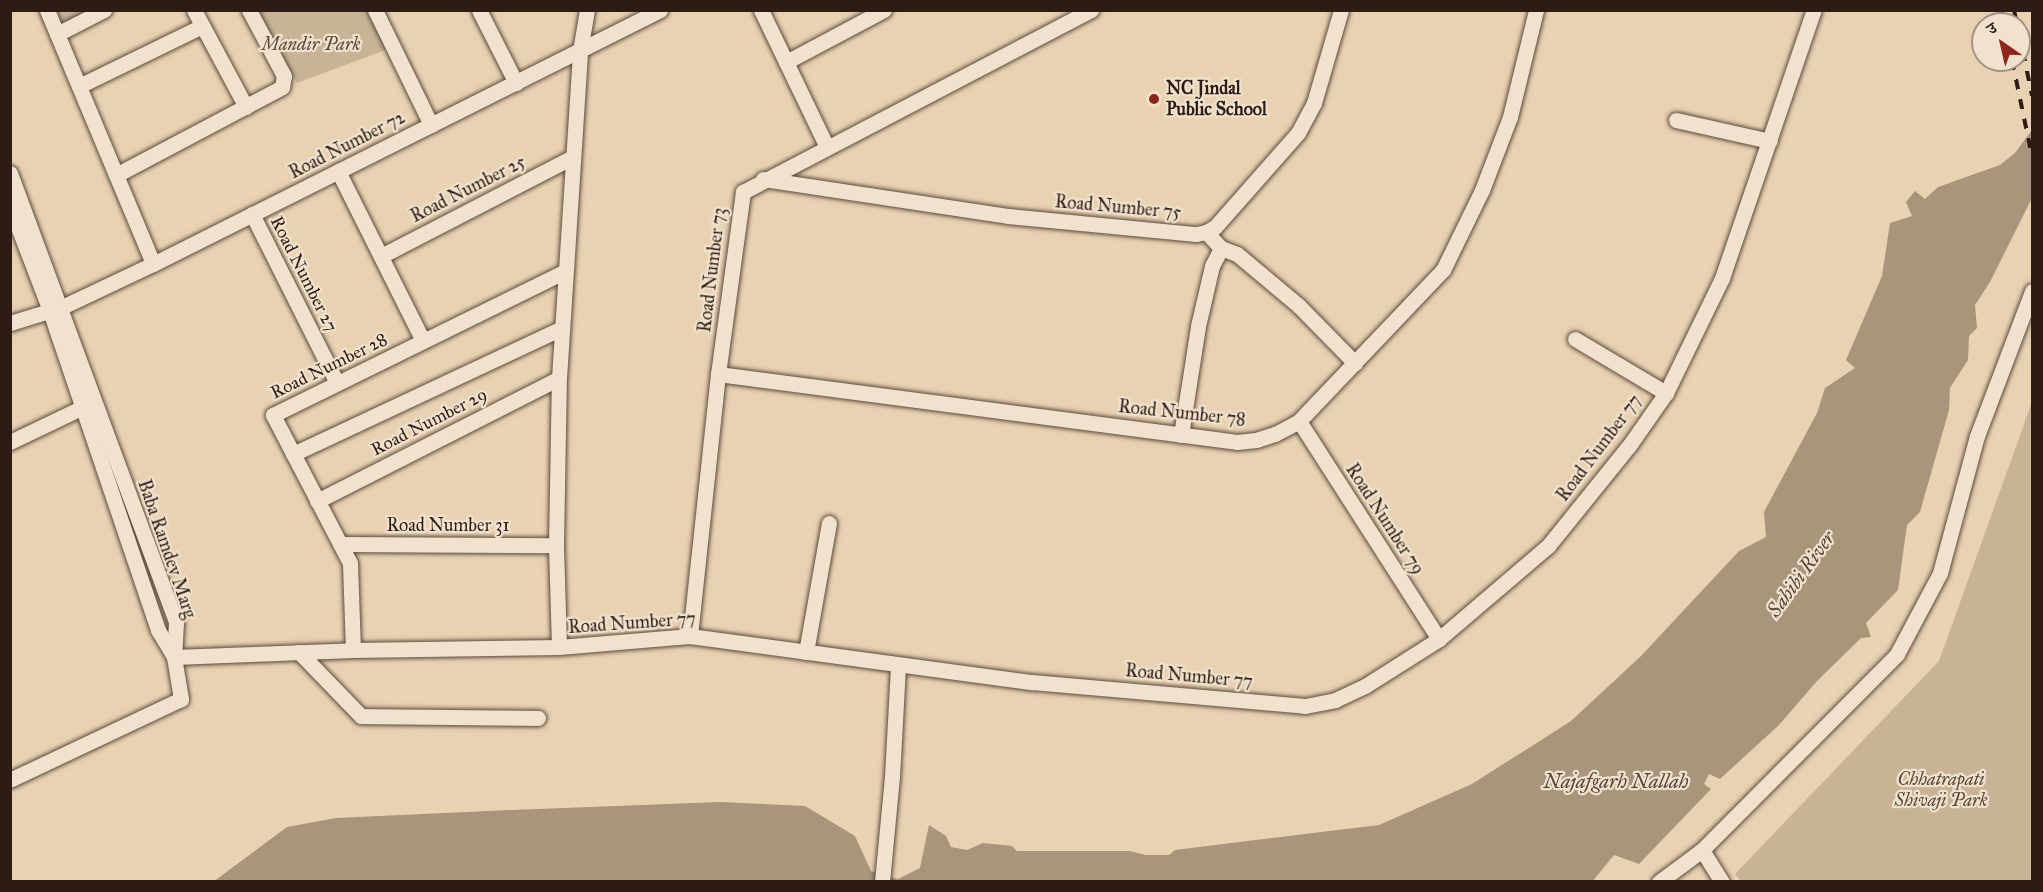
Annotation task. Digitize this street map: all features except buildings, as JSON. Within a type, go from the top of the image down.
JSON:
[{"type":"street","points":[[47,10],[153,264]]},
{"type":"street","points":[[57,34],[104,10]]},
{"type":"street","points":[[194,10],[246,107]]},
{"type":"street","points":[[116,175],[279,91],[284,82],[284,76],[249,10]]},
{"type":"street","points":[[375,10],[431,125]]},
{"type":"street","points":[[479,10],[516,83]]},
{"type":"street","points":[[559,647],[556,545],[559,378],[580,51],[587,10]]},
{"type":"street","name":"Road Number 72","points":[[10,323],[56,309],[153,264],[660,10]]},
{"type":"street","points":[[761,10],[827,147]]},
{"type":"street","points":[[786,62],[884,10]]},
{"type":"street","name":"Road Number 73","points":[[690,636],[718,374],[741,198],[748,188],[1091,10]]},
{"type":"street","points":[[1341,10],[1314,103],[1298,133],[1215,227],[1206,232],[1221,248],[1237,254],[1299,306],[1354,363]]},
{"type":"street","name":"Road Number 78","points":[[718,374],[1237,442],[1256,440],[1299,421],[1443,270],[1482,190],[1510,117],[1536,10]]},
{"type":"street","name":"Road Number 77","points":[[174,657],[353,650],[559,647],[690,636],[898,666],[1032,682],[1305,706],[1335,700],[1365,687],[1439,639],[1548,546],[1631,443],[1666,393],[1722,278],[1814,10]]},
{"type":"street","points":[[79,86],[202,26]]},
{"type":"street","points":[[1676,120],[1770,141]]},
{"type":"street","name":"Road Number 25","points":[[381,256],[573,157]]},
{"type":"street","points":[[338,171],[423,341]]},
{"type":"street","name":"Baba Ramdev Marg","points":[[10,173],[56,309],[176,622],[174,657]]},
{"type":"street","name":"Road Number 75","points":[[764,180],[1008,216],[1196,234],[1206,232]]},
{"type":"street","name":"Baba Ramdev Marg","points":[[10,206],[56,309],[83,407],[158,630],[174,657]]},
{"type":"street","name":"Road Number 27","points":[[252,214],[337,384]]},
{"type":"street","points":[[1181,435],[1198,326],[1212,266],[1221,248]]},
{"type":"street","name":"Road Number 28","points":[[353,650],[350,563],[273,415],[566,271]]},
{"type":"street","points":[[1659,882],[1702,849],[1897,654],[1940,573],[1977,436],[2032,291]]},
{"type":"street","points":[[293,454],[562,328]]},
{"type":"street","points":[[1575,339],[1666,393]]},
{"type":"street","name":"Road Number 29","points":[[317,501],[559,378]]},
{"type":"street","points":[[10,442],[83,407]]},
{"type":"street","name":"Road Number 79","points":[[1299,421],[1439,639]]},
{"type":"street","points":[[806,652],[829,523]]},
{"type":"street","name":"Road Number 31","points":[[340,544],[556,545]]},
{"type":"street","points":[[298,652],[361,717],[538,718]]},
{"type":"street","points":[[10,780],[182,699],[174,657]]},
{"type":"street","points":[[882,882],[892,777],[898,666]]},
{"type":"street","points":[[1702,849],[1722,882]]},
{"type":"green space","points":[[53,11],[99,11],[60,27]]},
{"type":"green space","name":"Mandir Park","points":[[257,11],[369,11],[388,49],[297,83]]},
{"type":"green space","name":"Chhatrapati Shivaji Park","points":[[2032,402],[2032,881],[1741,881],[1735,874],[1939,661]]},
{"type":"water","name":"Najafgarh Nallah","points":[[2032,130],[2032,198],[1990,282],[1975,305],[1977,328],[1969,336],[1968,360],[1950,388],[1949,410],[1920,512],[1907,525],[1898,590],[1866,623],[1871,637],[1861,638],[1817,681],[1779,725],[1720,779],[1709,774],[1704,784],[1711,789],[1639,864],[1614,855],[1592,882],[213,882],[287,827],[336,818],[720,802],[805,806],[855,836],[871,871],[898,879],[920,868],[929,825],[946,836],[951,847],[967,850],[983,843],[1012,846],[1017,851],[1130,851],[1146,855],[1169,855],[1175,850],[1379,825],[1472,784],[1571,721],[1641,656],[1739,551],[1766,537],[1764,512],[1817,413],[1825,388],[1855,368],[1846,360],[1882,276],[1890,223],[1912,216],[1906,202],[1915,191],[1925,199],[1938,187],[2000,165],[2015,153]]},
{"type":"railway","points":[[2014,72],[2032,157]]},
{"type":"railway","points":[[2027,72],[2032,96]]},
{"type":"place","name":"NC Jindal Public School","points":[[1154,99]]},
{"type":"water label","name":"Sahibi River","points":[[1801,574]]}]
